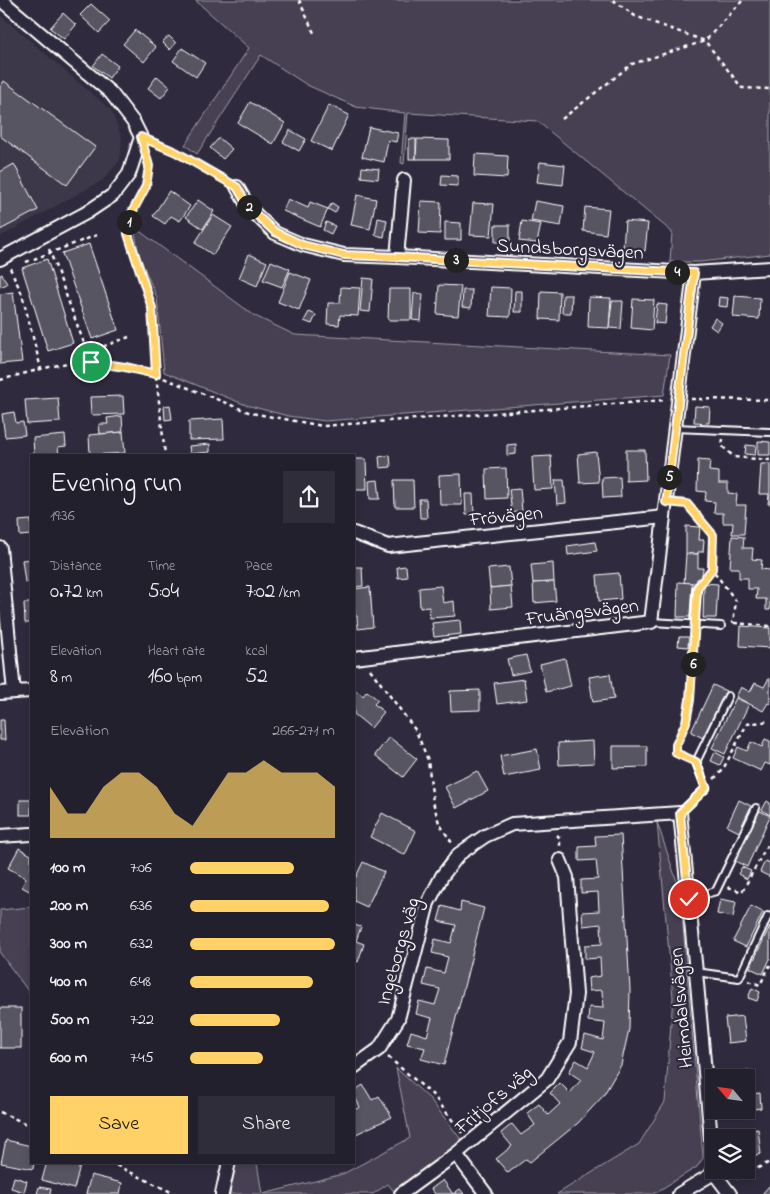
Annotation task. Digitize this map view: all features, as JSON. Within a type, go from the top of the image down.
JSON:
[{"type":"street","points":[[1,0],[111,93],[134,123],[141,137],[129,174],[113,195],[86,213],[2,257]]},
{"type":"street","points":[[397,257],[404,180]]},
{"type":"street","name":"Sundsborgsvägen","points":[[237,187],[249,208],[275,232],[303,245],[344,255],[694,273],[770,268]]},
{"type":"street","name":"Fruängsvägen","points":[[358,658],[651,622],[694,273]]},
{"type":"street","name":"Frövägen","points":[[355,533],[388,546],[664,517]]},
{"type":"street","points":[[0,548],[14,692]]},
{"type":"street","points":[[0,693],[30,691]]},
{"type":"street","name":"Ingeborgs väg","points":[[355,1066],[379,1049],[398,1018],[428,902],[442,876],[459,854],[485,836],[512,824],[680,813]]},
{"type":"street","name":"Heimdalsvägen","points":[[680,813],[710,1129]]},
{"type":"street","points":[[0,836],[30,834]]},
{"type":"street","name":"Fritjofs väg","points":[[401,1194],[456,1154],[547,1079],[570,1042],[576,994],[568,877],[560,860]]},
{"type":"street","points":[[456,1154],[486,1194]]},
{"type":"street","points":[[222,1194],[230,1164]]},
{"type":"street","points":[[679,1194],[705,1178]]},
{"type":"street","name":"Heimdalsvägen","points":[[718,1179],[726,1190]]},
{"type":"lane","points":[[675,428],[770,432]]},
{"type":"lane","points":[[694,624],[697,588]]},
{"type":"lane","points":[[651,622],[721,626]]},
{"type":"lane","points":[[680,813],[706,788],[696,762],[728,696]]},
{"type":"lane","points":[[689,899],[716,891],[756,808]]},
{"type":"lane","points":[[696,972],[739,978],[768,916]]},
{"type":"path","points":[[299,0],[314,33]]},
{"type":"path","points":[[613,0],[635,16],[705,41],[742,88],[770,89]]},
{"type":"path","points":[[562,119],[632,64],[705,41],[743,0]]},
{"type":"path","points":[[141,137],[176,152],[237,187]]},
{"type":"path","points":[[147,159],[149,166],[146,186],[129,218],[128,234],[152,308],[156,374],[165,454]]},
{"type":"path","points":[[44,235],[91,362]]},
{"type":"path","points":[[18,265],[97,235]]},
{"type":"path","points":[[2,257],[22,294],[41,369]]},
{"type":"path","points":[[88,352],[129,337]]},
{"type":"path","points":[[0,380],[71,362],[91,362],[156,374],[251,413],[323,426],[678,399],[770,400]]},
{"type":"path","points":[[723,430],[722,446],[734,457],[770,460]]},
{"type":"path","points":[[666,502],[687,504],[713,535],[712,569],[697,588]]},
{"type":"path","points":[[712,569],[736,601],[734,623]]},
{"type":"path","points":[[721,626],[734,623],[770,626]]},
{"type":"path","points":[[694,624],[690,700],[686,722],[676,745],[676,753],[696,762]]},
{"type":"path","points":[[358,658],[416,731],[428,760],[433,802],[439,823],[459,854]]},
{"type":"path","points":[[706,788],[722,770],[746,724],[770,721]]},
{"type":"path","points":[[547,822],[560,838],[560,860]]},
{"type":"path","points":[[720,883],[742,892],[770,840]]},
{"type":"path","points":[[739,978],[760,985],[770,965]]},
{"type":"path","points":[[379,1049],[434,1096],[469,1143]]},
{"type":"path","points":[[0,1112],[30,1126]]},
{"type":"path","points":[[726,1190],[770,1162]]},
{"type":"path","points":[[113,1164],[175,1194]]},
{"type":"shaded area","points":[[195,0],[770,0],[770,254],[700,262],[670,262],[672,232],[537,121],[408,113],[404,164],[401,163],[405,113],[356,107],[307,85],[261,55],[197,154],[185,145],[249,48]]},
{"type":"shaded area","points":[[0,15],[111,110],[122,138],[120,160],[103,180],[0,237]]},
{"type":"shaded area","points":[[134,227],[255,316],[295,335],[670,355],[664,395],[325,421],[288,416],[246,405],[164,372],[157,298],[139,256]]},
{"type":"shaded area","points":[[657,822],[680,891],[703,1158],[697,1167],[653,1194],[557,1194],[639,1144],[665,1102],[673,997]]},
{"type":"shaded area","points":[[30,907],[30,994],[0,953],[0,910]]},
{"type":"shaded area","points":[[396,1068],[430,1099],[463,1142],[396,1194],[388,1184],[373,1194],[263,1194],[343,1174],[410,1138]]},
{"type":"shaded area","points":[[235,1164],[257,1164],[262,1194],[228,1194]]},
{"type":"building","points":[[91,4],[110,21],[99,33],[80,15]]},
{"type":"building","points":[[63,13],[76,25],[64,39],[50,28]]},
{"type":"building","points":[[135,30],[156,47],[144,62],[123,44]]},
{"type":"building","points":[[169,36],[176,43],[170,50],[162,42]]},
{"type":"building","points":[[182,48],[205,63],[196,77],[173,61]]},
{"type":"building","points":[[102,54],[118,66],[109,78],[93,66]]},
{"type":"building","points":[[157,76],[170,87],[161,98],[148,88]]},
{"type":"building","points":[[4,81],[95,147],[67,185],[0,136],[0,87]]},
{"type":"building","points":[[250,102],[285,123],[273,144],[238,123]]},
{"type":"building","points":[[329,105],[349,115],[332,151],[311,141]]},
{"type":"building","points":[[369,127],[398,133],[396,142],[388,140],[384,162],[362,157]]},
{"type":"building","points":[[290,130],[306,139],[299,151],[283,142]]},
{"type":"building","points":[[219,138],[232,149],[223,159],[210,148]]},
{"type":"building","points":[[409,139],[416,139],[416,159],[409,159]]},
{"type":"building","points":[[417,139],[449,140],[449,159],[416,159]]},
{"type":"building","points":[[475,154],[508,156],[507,178],[474,176]]},
{"type":"building","points":[[540,162],[565,165],[563,185],[537,182]]},
{"type":"building","points":[[14,164],[38,210],[0,230],[0,172]]},
{"type":"building","points":[[362,167],[379,169],[378,179],[361,177]]},
{"type":"building","points":[[442,175],[458,176],[458,186],[441,185]]},
{"type":"building","points":[[169,191],[190,206],[180,221],[171,216],[165,224],[153,216]]},
{"type":"building","points":[[357,195],[376,199],[370,229],[351,225]]},
{"type":"building","points":[[288,199],[308,208],[310,202],[328,209],[320,227],[283,211]]},
{"type":"building","points":[[198,200],[214,211],[203,229],[186,217]]},
{"type":"building","points":[[421,201],[441,202],[440,234],[419,233]]},
{"type":"building","points":[[535,201],[564,206],[561,226],[531,221]]},
{"type":"building","points":[[332,203],[338,207],[335,213],[328,209]]},
{"type":"building","points":[[473,203],[494,204],[491,236],[470,235]]},
{"type":"building","points":[[585,207],[609,209],[606,234],[583,231]]},
{"type":"building","points":[[213,215],[232,227],[213,255],[195,243]]},
{"type":"building","points":[[378,218],[387,220],[384,237],[375,235]]},
{"type":"building","points":[[522,221],[541,224],[537,243],[519,241]]},
{"type":"building","points":[[625,221],[648,223],[645,251],[623,249]]},
{"type":"building","points":[[326,222],[335,226],[331,234],[323,230]]},
{"type":"building","points":[[445,222],[461,223],[461,240],[445,240]]},
{"type":"building","points":[[495,225],[510,225],[510,242],[495,242]]},
{"type":"building","points":[[89,244],[118,330],[92,339],[62,253]]},
{"type":"building","points":[[249,254],[267,262],[257,286],[239,278]]},
{"type":"building","points":[[47,259],[73,343],[48,351],[22,268]]},
{"type":"building","points":[[271,261],[290,269],[282,287],[263,280]]},
{"type":"building","points":[[290,272],[311,280],[299,310],[278,302]]},
{"type":"building","points":[[2,274],[7,284],[0,287],[0,275]]},
{"type":"building","points":[[363,278],[373,279],[370,312],[360,311]]},
{"type":"building","points":[[439,285],[461,286],[458,316],[437,314]]},
{"type":"building","points":[[341,287],[360,288],[358,316],[340,315],[339,325],[327,324],[328,303],[340,303]]},
{"type":"building","points":[[491,287],[511,288],[510,317],[489,316]]},
{"type":"building","points":[[389,289],[411,289],[411,320],[388,320]]},
{"type":"building","points":[[463,290],[472,290],[471,308],[462,307]]},
{"type":"building","points":[[515,291],[522,291],[522,312],[514,312]]},
{"type":"building","points":[[541,291],[560,292],[559,320],[540,319]]},
{"type":"building","points":[[13,292],[22,362],[0,364],[0,294]]},
{"type":"building","points":[[414,293],[423,294],[421,321],[412,320]]},
{"type":"building","points":[[563,295],[572,295],[571,313],[562,313]]},
{"type":"building","points":[[735,296],[760,298],[759,319],[733,317]]},
{"type":"building","points":[[589,297],[611,298],[609,328],[588,327]]},
{"type":"building","points":[[719,297],[728,298],[727,307],[718,306]]},
{"type":"building","points":[[633,299],[654,300],[652,330],[631,328]]},
{"type":"building","points":[[612,301],[623,301],[621,329],[609,328]]},
{"type":"building","points":[[657,304],[667,305],[665,324],[655,323]]},
{"type":"building","points":[[309,312],[316,315],[312,324],[304,321]]},
{"type":"building","points":[[715,318],[722,323],[717,331],[710,326]]},
{"type":"building","points":[[123,396],[124,414],[91,415],[90,397]]},
{"type":"building","points":[[58,398],[60,422],[27,424],[25,400]]},
{"type":"building","points":[[170,405],[172,419],[165,420],[164,406]]},
{"type":"building","points":[[695,406],[710,407],[709,423],[694,422]]},
{"type":"building","points":[[14,412],[16,423],[23,422],[25,435],[5,437],[2,414]]},
{"type":"building","points":[[122,416],[123,432],[100,434],[99,424],[108,424],[107,418]]},
{"type":"building","points":[[223,419],[224,439],[189,440],[189,421]]},
{"type":"building","points":[[123,432],[125,453],[90,454],[89,435]]},
{"type":"building","points":[[65,435],[66,446],[58,447],[59,454],[34,454],[33,438]]},
{"type":"building","points":[[758,441],[770,442],[770,455],[758,455]]},
{"type":"building","points":[[210,444],[210,452],[190,454],[189,446]]},
{"type":"building","points":[[516,444],[516,454],[507,455],[507,445]]},
{"type":"building","points":[[746,445],[756,446],[755,455],[745,454]]},
{"type":"building","points":[[626,450],[645,450],[646,480],[626,481]]},
{"type":"building","points":[[596,452],[599,482],[580,483],[578,454]]},
{"type":"building","points":[[390,455],[391,467],[380,468],[379,457]]},
{"type":"building","points":[[551,456],[553,489],[534,490],[532,457]]},
{"type":"building","points":[[355,459],[366,459],[367,489],[355,489]]},
{"type":"building","points":[[698,460],[710,461],[709,471],[719,472],[719,483],[728,483],[728,493],[737,494],[736,505],[746,505],[744,534],[732,534],[733,523],[723,523],[723,513],[714,513],[715,502],[705,501],[706,492],[697,491]]},
{"type":"building","points":[[761,464],[770,464],[770,504],[768,504],[769,494],[759,494]]},
{"type":"building","points":[[506,468],[507,498],[487,499],[486,469]]},
{"type":"building","points":[[461,474],[462,505],[440,505],[439,475]]},
{"type":"building","points":[[620,477],[621,497],[603,498],[602,478]]},
{"type":"building","points":[[378,480],[380,499],[370,499],[369,481]]},
{"type":"building","points":[[394,480],[413,480],[414,507],[395,507]]},
{"type":"building","points":[[555,480],[564,480],[566,503],[557,504]]},
{"type":"building","points":[[520,488],[522,511],[512,513],[509,489]]},
{"type":"building","points":[[465,494],[473,494],[474,514],[466,515]]},
{"type":"building","points":[[419,499],[426,499],[427,518],[420,518]]},
{"type":"building","points":[[30,520],[30,535],[20,536],[19,521]]},
{"type":"building","points":[[686,526],[700,527],[699,540],[704,540],[703,552],[686,554]]},
{"type":"building","points":[[732,536],[744,537],[743,548],[753,548],[752,559],[762,560],[761,569],[770,570],[770,610],[766,610],[766,599],[756,599],[757,589],[748,589],[748,578],[739,578],[739,568],[730,568]]},
{"type":"building","points":[[595,542],[597,551],[568,555],[567,546]]},
{"type":"building","points":[[686,554],[698,554],[698,568],[703,568],[702,579],[697,579],[697,583],[684,583]]},
{"type":"building","points":[[30,559],[30,581],[25,582],[22,560]]},
{"type":"building","points":[[553,563],[554,582],[533,583],[531,565]]},
{"type":"building","points":[[406,566],[407,577],[398,578],[397,567]]},
{"type":"building","points":[[355,567],[362,567],[363,586],[355,587]]},
{"type":"building","points":[[509,567],[511,586],[490,588],[488,569]]},
{"type":"building","points":[[619,573],[621,599],[599,601],[597,575]]},
{"type":"building","points":[[554,582],[556,601],[534,603],[533,583]]},
{"type":"building","points":[[678,582],[692,583],[690,617],[677,617]]},
{"type":"building","points":[[704,583],[718,584],[716,618],[703,618]]},
{"type":"building","points":[[441,586],[443,603],[454,601],[455,616],[430,618],[429,607],[420,608],[419,588]]},
{"type":"building","points":[[511,586],[513,607],[491,609],[490,588]]},
{"type":"building","points":[[370,587],[373,627],[358,629],[357,616],[355,616],[355,589]]},
{"type":"building","points":[[24,603],[30,603],[30,623],[25,623]]},
{"type":"building","points":[[460,620],[461,634],[434,637],[432,623]]},
{"type":"building","points":[[741,626],[770,628],[770,648],[740,646]]},
{"type":"building","points":[[679,637],[689,637],[688,647],[678,646]]},
{"type":"building","points":[[526,655],[530,671],[511,675],[507,659]]},
{"type":"building","points":[[565,658],[571,686],[546,692],[540,664]]},
{"type":"building","points":[[610,674],[614,699],[593,702],[589,677]]},
{"type":"building","points":[[769,678],[770,704],[768,703],[763,711],[736,697],[741,687],[750,692],[755,683],[764,687]]},
{"type":"building","points":[[524,679],[527,700],[497,704],[494,683]]},
{"type":"building","points":[[713,685],[726,691],[703,738],[691,732]]},
{"type":"building","points":[[355,690],[363,696],[367,691],[378,700],[374,704],[384,712],[371,728],[355,715]]},
{"type":"building","points":[[480,690],[480,710],[451,711],[450,691]]},
{"type":"building","points":[[736,698],[749,704],[725,754],[712,748]]},
{"type":"building","points":[[0,720],[4,720],[5,740],[0,740]]},
{"type":"building","points":[[389,737],[417,759],[403,777],[375,755]]},
{"type":"building","points":[[765,739],[770,741],[770,765],[765,763],[761,771],[733,758],[738,747],[747,751],[751,742],[762,747]]},
{"type":"building","points":[[593,741],[594,763],[559,765],[558,743]]},
{"type":"building","points":[[613,746],[647,746],[647,767],[613,768]]},
{"type":"building","points":[[537,749],[541,770],[504,777],[500,756]]},
{"type":"building","points":[[715,752],[724,757],[720,765],[711,761]]},
{"type":"building","points":[[477,771],[488,791],[456,808],[445,787]]},
{"type":"building","points":[[20,800],[30,800],[30,815],[20,815]]},
{"type":"building","points":[[739,800],[751,806],[739,832],[727,826]]},
{"type":"building","points":[[767,801],[770,803],[770,815],[762,810]]},
{"type":"building","points":[[758,810],[770,816],[747,867],[735,861]]},
{"type":"building","points":[[382,813],[416,831],[405,855],[370,837]]},
{"type":"building","points":[[621,835],[630,990],[629,1029],[621,1065],[603,1096],[578,1123],[530,1162],[526,1159],[508,1173],[496,1159],[512,1146],[501,1133],[512,1124],[521,1135],[535,1125],[527,1113],[539,1104],[548,1115],[560,1104],[550,1093],[560,1083],[570,1093],[581,1080],[569,1072],[576,1060],[588,1067],[595,1052],[582,1048],[585,1035],[603,1040],[605,1023],[588,1021],[589,1007],[603,1008],[602,990],[589,991],[588,978],[601,976],[600,958],[585,959],[585,945],[602,944],[601,924],[583,926],[582,912],[599,911],[598,892],[581,893],[581,880],[598,879],[596,860],[579,861],[579,847],[596,846],[595,836]]},
{"type":"building","points":[[19,848],[30,854],[30,891],[22,887],[26,878],[8,868]]},
{"type":"building","points":[[765,861],[770,863],[770,877],[760,872]]},
{"type":"building","points":[[363,862],[384,872],[367,907],[355,901],[355,879]]},
{"type":"building","points":[[742,867],[751,871],[747,879],[738,874]]},
{"type":"building","points":[[720,899],[736,902],[733,917],[717,914]]},
{"type":"building","points":[[461,902],[484,908],[444,1065],[421,1059],[425,1048],[407,1044],[411,1031],[427,1036],[432,1018],[416,1014],[419,1001],[435,1005],[440,989],[423,985],[427,969],[444,973],[448,957],[432,953],[435,939],[451,943],[456,925],[438,921],[442,906],[460,911]]},
{"type":"building","points":[[751,906],[763,912],[746,947],[733,941]]},
{"type":"building","points":[[355,925],[361,927],[356,941],[364,944],[358,962],[355,960]]},
{"type":"building","points":[[770,926],[770,959],[763,974],[750,968]]},
{"type":"building","points":[[752,988],[760,992],[757,1001],[748,998]]},
{"type":"building","points":[[0,1008],[21,1008],[21,1048],[0,1048]]},
{"type":"building","points":[[743,1016],[746,1041],[728,1043],[725,1018]]},
{"type":"building","points":[[363,1085],[372,1100],[379,1096],[392,1117],[355,1135],[355,1110],[360,1107],[355,1097],[355,1090]]},
{"type":"building","points":[[760,1093],[761,1108],[755,1109],[755,1094]]},
{"type":"building","points":[[758,1129],[761,1154],[755,1155],[755,1130]]},
{"type":"building","points":[[6,1140],[30,1146],[30,1164],[34,1164],[33,1169],[1,1163]]},
{"type":"building","points":[[46,1164],[80,1165],[74,1189],[42,1180]]},
{"type":"building","points":[[91,1175],[122,1183],[120,1194],[86,1194]]},
{"type":"building","points":[[14,1177],[27,1181],[24,1192],[11,1188]]},
{"type":"building","points":[[443,1180],[453,1194],[435,1194],[431,1189]]},
{"type":"building","points":[[770,1185],[770,1194],[762,1194]]},
{"type":"building","points":[[39,1187],[51,1189],[50,1194],[37,1194]]},
{"type":"building","points":[[460,1189],[464,1194],[453,1194]]},
{"type":"route","points":[[91,362],[156,374],[152,308],[128,234],[129,218],[146,186],[149,166],[141,137],[176,152],[237,187],[249,208],[275,232],[303,245],[344,255],[694,273],[666,502],[687,504],[713,535],[712,569],[697,588],[690,700],[686,722],[676,745],[676,753],[696,762],[706,788],[680,813],[689,899]]}]
